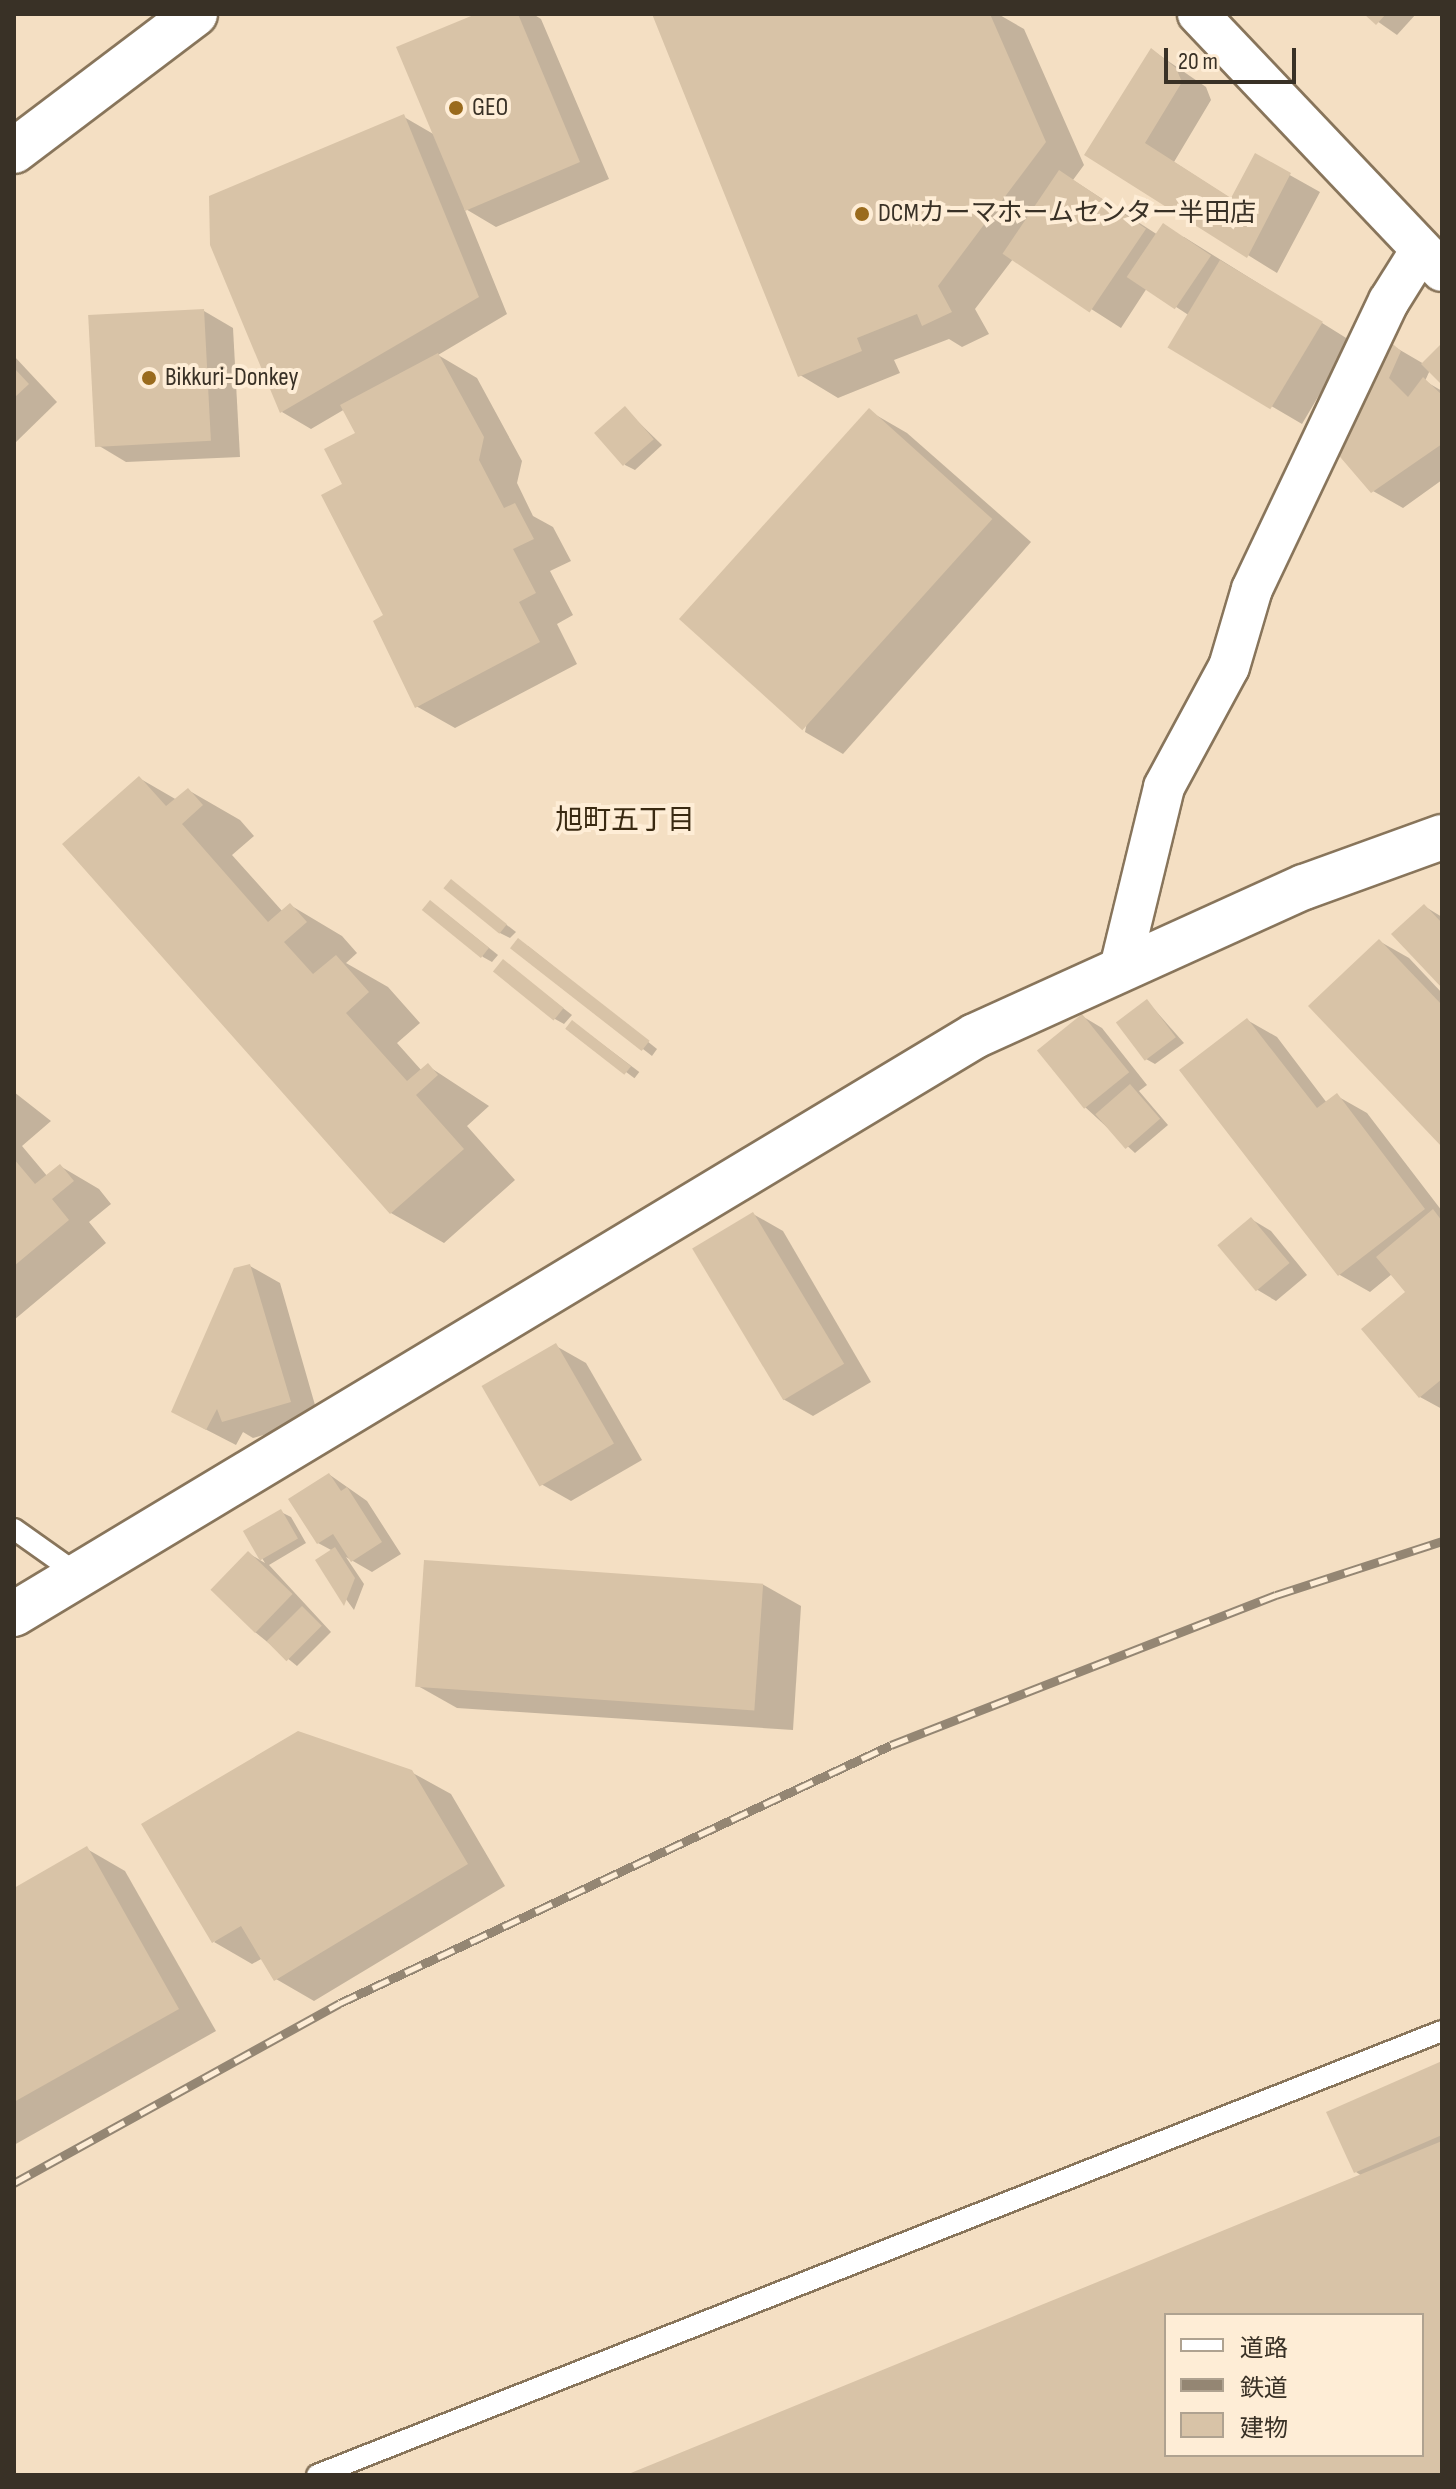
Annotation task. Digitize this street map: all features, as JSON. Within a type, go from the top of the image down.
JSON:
[{"type":"main road","points":[[14,151],[195,14]]},
{"type":"main road","points":[[14,1614],[975,1036],[1304,887],[1442,837]]},
{"type":"street","points":[[1120,968],[1164,787],[1229,667],[1252,589],[1389,301],[1432,260],[1198,14]]},
{"type":"lane","points":[[14,1529],[79,1575]]},
{"type":"lane","points":[[317,2475],[1442,2031]]},
{"type":"building","points":[[476,14],[518,14],[580,162],[465,211],[396,47]]},
{"type":"building","name":"DCMカーマホームセンター半田店","points":[[652,14],[990,14],[1046,142],[938,286],[952,312],[922,326],[917,314],[857,338],[862,351],[798,377]]},
{"type":"building","points":[[1364,14],[1386,14],[1376,25]]},
{"type":"building","points":[[1151,48],[1176,68],[1182,82],[1145,143],[1231,198],[1255,153],[1291,173],[1247,258],[1084,155]]},
{"type":"building","points":[[404,114],[479,297],[280,413],[210,245],[209,196]]},
{"type":"building","points":[[1059,170],[1146,229],[1090,312],[1003,254]]},
{"type":"building","points":[[1163,223],[1211,255],[1175,309],[1127,277]]},
{"type":"building","points":[[1220,260],[1323,322],[1270,409],[1167,347]]},
{"type":"building","name":"Bikkuri-Donkey","points":[[204,309],[211,441],[95,447],[88,315]]},
{"type":"building","points":[[1388,340],[1401,351],[1389,378],[1408,397],[1423,377],[1442,395],[1442,444],[1371,493],[1335,451]]},
{"type":"building","points":[[1442,343],[1442,385],[1421,364]]},
{"type":"building","points":[[438,353],[484,437],[479,460],[504,508],[515,503],[534,539],[513,549],[536,593],[519,602],[540,642],[415,708],[373,621],[383,615],[321,495],[342,484],[324,449],[355,433],[340,405]]},
{"type":"building","points":[[14,368],[29,384],[14,398]]},
{"type":"building","points":[[625,406],[654,439],[623,466],[594,433]]},
{"type":"building","points":[[869,408],[992,519],[802,730],[679,619]]},
{"type":"building","points":[[139,776],[166,806],[188,788],[203,805],[182,824],[268,922],[290,903],[307,922],[284,942],[313,974],[336,955],[369,992],[346,1013],[407,1081],[428,1063],[438,1075],[416,1095],[464,1149],[390,1214],[62,844]]},
{"type":"building","points":[[451,879],[507,924],[499,934],[443,888]]},
{"type":"building","points":[[430,900],[489,948],[481,958],[422,910]]},
{"type":"building","points":[[1424,904],[1442,923],[1442,988],[1391,934]]},
{"type":"building","points":[[518,938],[650,1041],[642,1051],[510,948]]},
{"type":"building","points":[[1379,939],[1442,1005],[1442,1147],[1308,1006]]},
{"type":"building","points":[[503,959],[564,1008],[554,1021],[493,971]]},
{"type":"building","points":[[1147,999],[1176,1037],[1145,1061],[1116,1022]]},
{"type":"building","points":[[1082,1014],[1129,1072],[1084,1109],[1037,1051]]},
{"type":"building","points":[[1247,1018],[1317,1108],[1337,1093],[1425,1209],[1338,1276],[1179,1070]]},
{"type":"building","points":[[572,1020],[631,1066],[624,1075],[565,1029]]},
{"type":"building","points":[[1130,1084],[1160,1119],[1125,1149],[1095,1114]]},
{"type":"building","points":[[14,1159],[35,1184],[60,1164],[74,1181],[52,1199],[69,1220],[14,1266]]},
{"type":"building","points":[[1433,1209],[1442,1221],[1442,1379],[1419,1398],[1361,1329],[1405,1292],[1376,1257]]},
{"type":"building","points":[[753,1212],[844,1364],[783,1400],[692,1249]]},
{"type":"building","points":[[1251,1217],[1290,1263],[1256,1291],[1217,1245]]},
{"type":"building","points":[[250,1264],[291,1402],[222,1422],[217,1409],[206,1430],[171,1412],[234,1268]]},
{"type":"building","points":[[556,1343],[614,1443],[540,1486],[482,1386]]},
{"type":"building","points":[[329,1473],[341,1491],[347,1487],[382,1542],[351,1562],[333,1534],[317,1544],[288,1499]]},
{"type":"building","points":[[281,1509],[298,1538],[260,1560],[243,1531]]},
{"type":"building","points":[[335,1547],[355,1578],[344,1606],[315,1560]]},
{"type":"building","points":[[248,1551],[293,1594],[255,1633],[210,1590]]},
{"type":"building","points":[[424,1560],[763,1584],[754,1710],[415,1687]]},
{"type":"building","points":[[302,1606],[322,1626],[286,1661],[267,1641]]},
{"type":"building","points":[[298,1731],[412,1770],[468,1864],[274,1981],[241,1926],[212,1943],[141,1824]]},
{"type":"building","points":[[87,1846],[179,2009],[14,2102],[14,1888]]},
{"type":"building","points":[[1442,2061],[1442,2135],[1354,2173],[1326,2112]]},
{"type":"building","points":[[1442,2141],[1442,2475],[626,2475]]},
{"type":"railway","points":[[14,2183],[340,2003],[891,1745],[1276,1595],[1442,1541]]},
{"type":"place","name":"GEO","points":[[456,108]]},
{"type":"place","name":"DCMカーマホームセンター半田店","points":[[862,214]]},
{"type":"place","name":"Bikkuri-Donkey","points":[[149,378]]},
{"type":"district","name":"旭町五丁目","points":[[625,821]]}]
